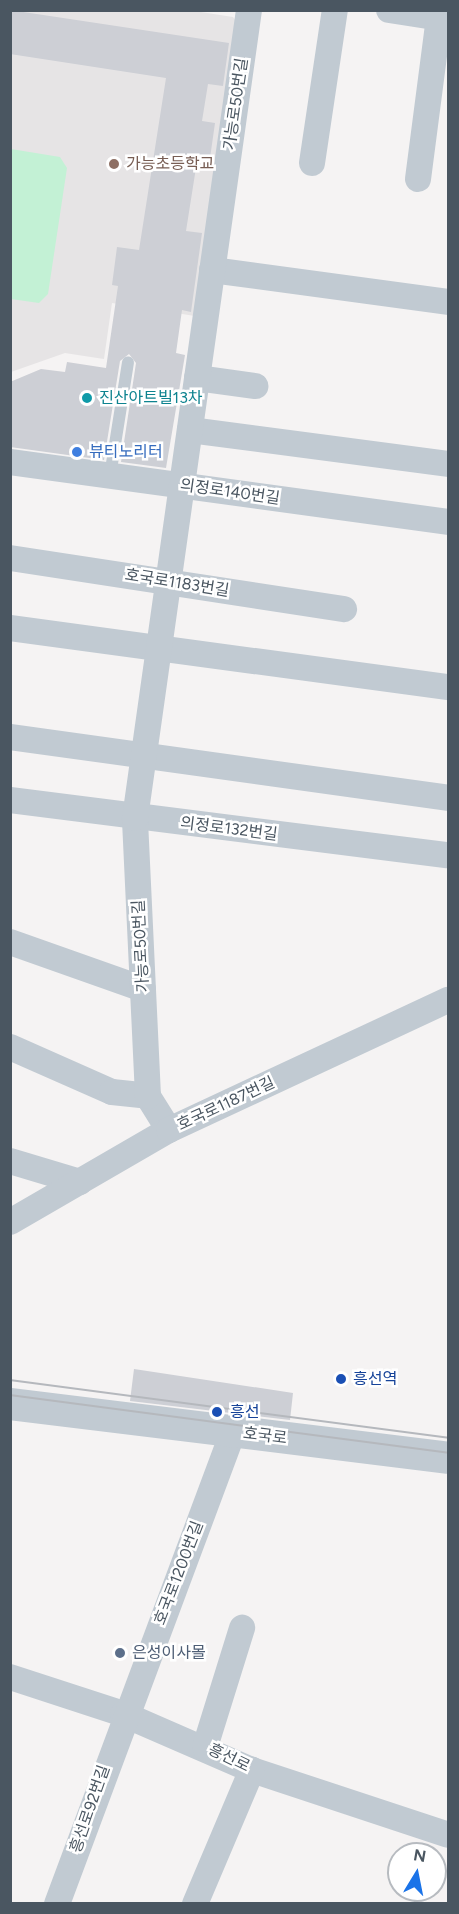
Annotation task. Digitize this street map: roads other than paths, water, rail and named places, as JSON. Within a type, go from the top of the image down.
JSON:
[{"type":"street","name":"가능로50번길","points":[[169,1130],[148,1096],[135,818],[249,10]]},
{"type":"street","points":[[312,163],[335,10]]},
{"type":"street","points":[[389,10],[444,18],[418,179]]},
{"type":"street","points":[[212,270],[448,302]]},
{"type":"street","points":[[197,378],[255,386]]},
{"type":"street","points":[[190,430],[448,464]]},
{"type":"street","name":"의정로140번길","points":[[10,462],[448,522]]},
{"type":"street","name":"호국로1183번길","points":[[10,558],[344,609]]},
{"type":"street","points":[[10,628],[448,687]]},
{"type":"street","points":[[10,736],[448,798]]},
{"type":"street","name":"의정로132번길","points":[[10,800],[135,818],[448,855]]},
{"type":"street","points":[[10,942],[143,989]]},
{"type":"street","name":"호국로1187번길","points":[[10,1222],[169,1130],[448,1000]]},
{"type":"street","points":[[10,1047],[112,1092],[148,1096]]},
{"type":"street","points":[[10,1161],[80,1182]]},
{"type":"street","name":"호국로","points":[[10,1404],[448,1458]]},
{"type":"street","name":"호국로1200번길","points":[[123,1714],[233,1432]]},
{"type":"street","points":[[205,1747],[242,1628]]},
{"type":"street","name":"흥선로","points":[[10,1677],[123,1714],[205,1747],[252,1770],[448,1835]]},
{"type":"street","name":"흥선로92번길","points":[[57,1904],[123,1714]]},
{"type":"street","points":[[195,1904],[252,1770]]},
{"type":"lane","points":[[110,476],[128,362]]},
{"type":"tram line","points":[[10,1380],[448,1438]]},
{"type":"tram line","points":[[10,1395],[448,1453]]},
{"type":"place","name":"가능초등학교","points":[[114,164]]},
{"type":"place","name":"진산아트빌13차","points":[[87,398]]},
{"type":"place","name":"뷰티노리터","points":[[77,452]]},
{"type":"place","name":"흥선역","points":[[341,1379]]},
{"type":"place","name":"흥선","points":[[217,1412]]},
{"type":"place","name":"은성이사몰","points":[[120,1653]]}]
